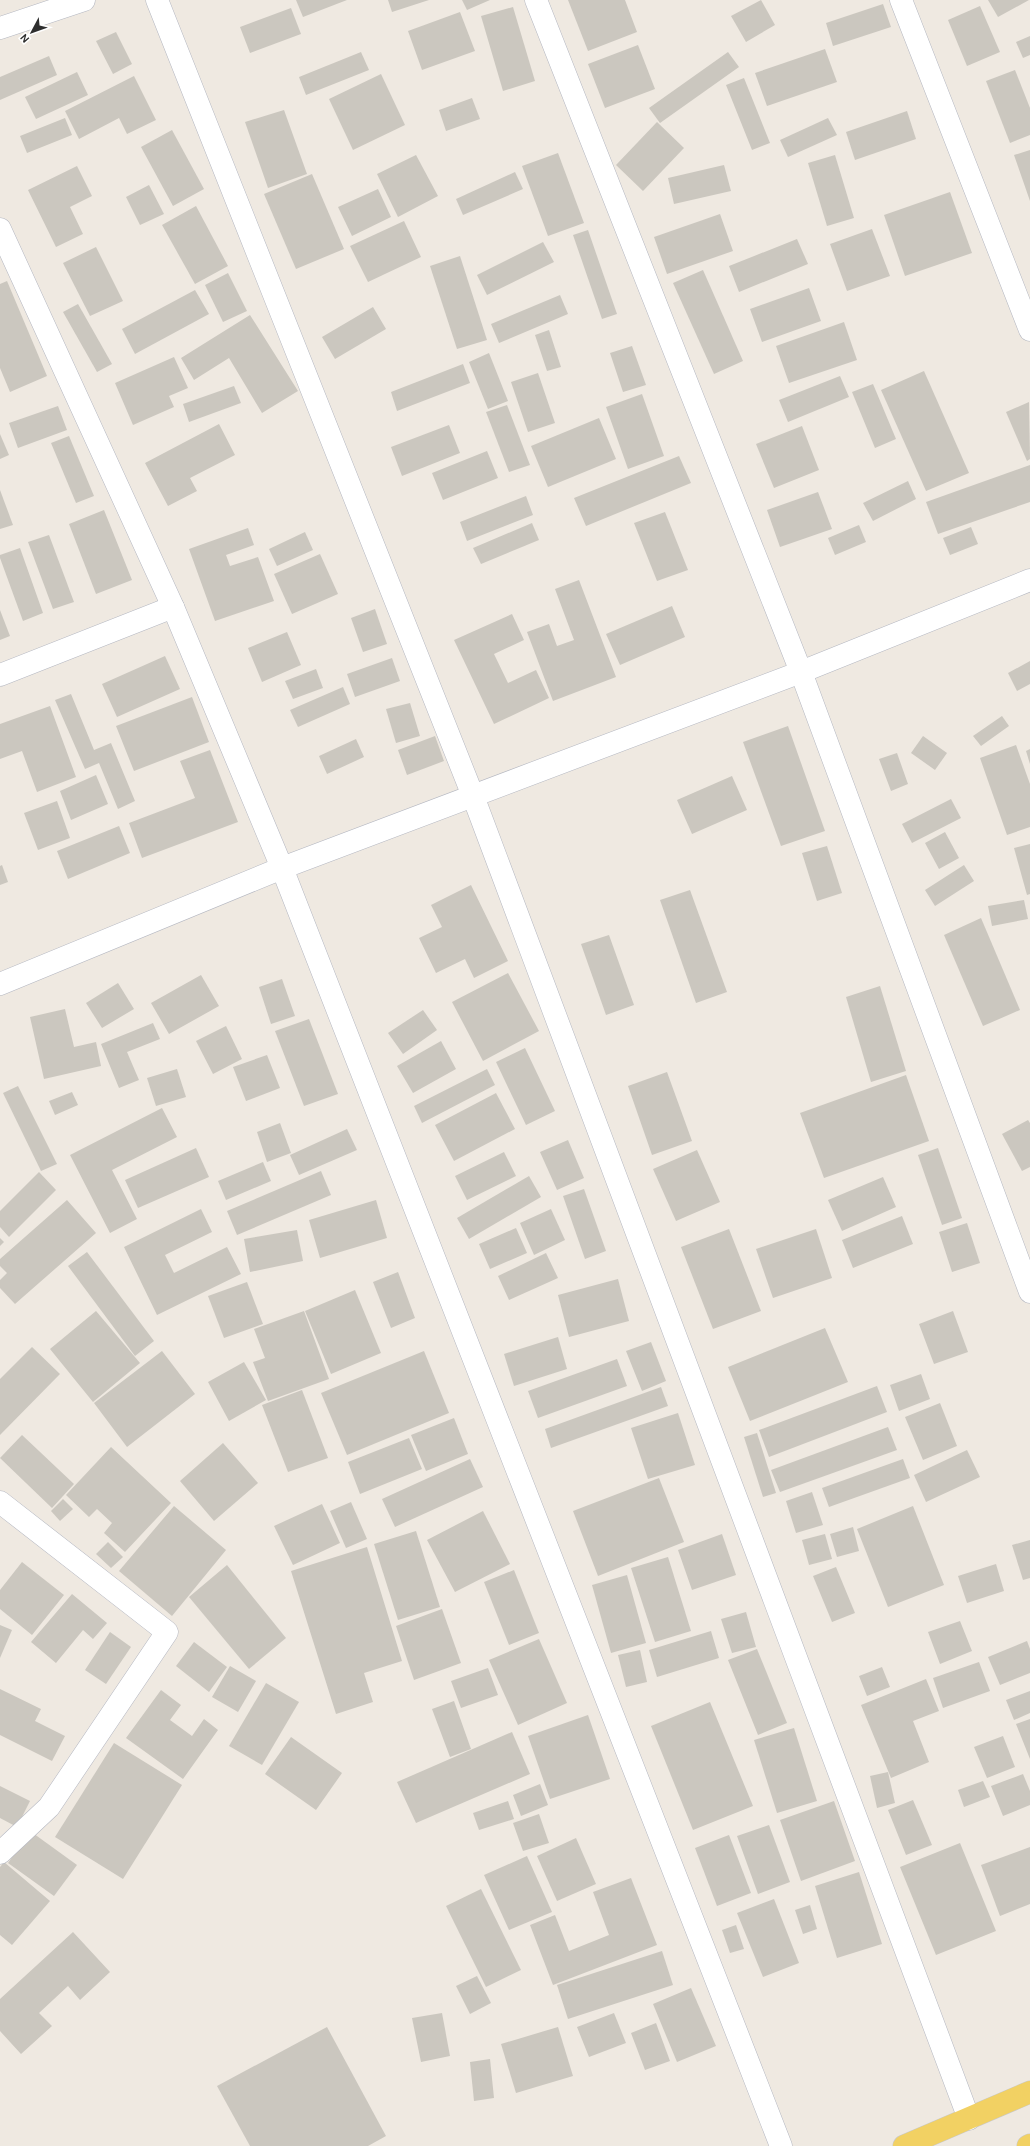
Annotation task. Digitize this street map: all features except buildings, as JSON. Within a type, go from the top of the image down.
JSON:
[{"type":"main road","points":[[904,2146],[1030,2092]]},
{"type":"street","points":[[0,28],[84,0]]},
{"type":"street","points":[[157,0],[473,796],[969,2119]]},
{"type":"street","points":[[536,0],[801,672],[1030,1292]]},
{"type":"street","points":[[901,0],[1030,330]]},
{"type":"street","points":[[0,229],[173,607],[282,868],[781,2146]]},
{"type":"street","points":[[1,982],[282,868],[801,672],[1030,580]]},
{"type":"street","points":[[0,676],[173,607]]},
{"type":"street","points":[[0,1502],[167,1632],[49,1807],[4,1842]]}]
